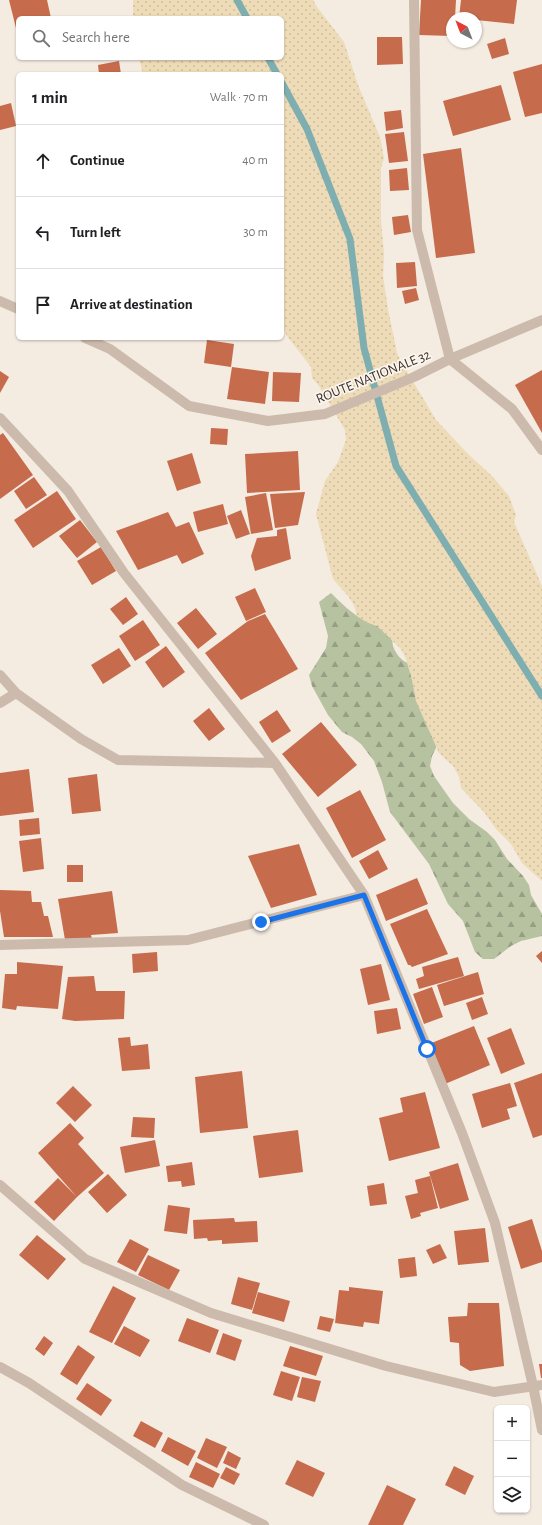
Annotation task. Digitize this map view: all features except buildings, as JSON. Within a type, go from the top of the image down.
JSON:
[{"type":"street","points":[[414,0],[418,230],[450,359],[512,409],[542,450]]},
{"type":"street","points":[[0,301],[16,308]]},
{"type":"street","name":"ROUTE NATIONALE 32","points":[[90,340],[110,349],[189,406],[268,421],[325,414],[414,377],[450,359],[542,320]]},
{"type":"street","points":[[0,418],[68,491],[124,573],[275,763],[364,895],[462,1133],[495,1223],[538,1386],[542,1430]]},
{"type":"street","points":[[0,675],[16,693],[81,739],[118,760],[275,763]]},
{"type":"street","points":[[0,703],[16,693]]},
{"type":"street","points":[[0,945],[188,940],[364,895]]},
{"type":"street","points":[[0,1185],[85,1259],[211,1313],[386,1366],[494,1392],[538,1386]]},
{"type":"street","points":[[0,1367],[29,1383],[182,1485],[264,1525]]},
{"type":"green space","points":[[331,593],[355,614],[367,622],[388,632],[392,636],[393,646],[397,654],[406,662],[418,667],[437,746],[432,756],[430,766],[434,776],[453,803],[469,819],[495,840],[507,859],[523,876],[529,885],[531,895],[542,914],[542,936],[521,941],[511,946],[494,959],[483,959],[475,952],[463,921],[448,904],[429,864],[390,812],[382,782],[374,761],[361,744],[342,732],[328,715],[312,686],[309,675],[326,648],[328,636],[319,602]]},
{"type":"sand","points":[[133,0],[313,0],[344,42],[358,85],[380,137],[384,158],[381,168],[381,221],[384,254],[383,276],[397,353],[436,420],[467,453],[492,476],[509,496],[516,515],[514,522],[542,586],[542,881],[522,863],[511,844],[461,788],[459,777],[454,767],[439,753],[416,701],[406,659],[401,649],[377,626],[366,622],[357,616],[354,605],[333,579],[316,514],[325,481],[338,462],[346,440],[345,430],[319,386],[312,378],[311,367],[284,330],[284,72],[142,72],[140,60],[284,60],[284,16],[133,16]]},
{"type":"waterway","points":[[237,0],[246,16]]},
{"type":"waterway","points":[[269,60],[276,72]]},
{"type":"waterway","points":[[284,87],[307,129],[350,239],[364,348],[396,466],[542,696]]},
{"type":"route","points":[[261,922],[364,895],[427,1049]]}]
